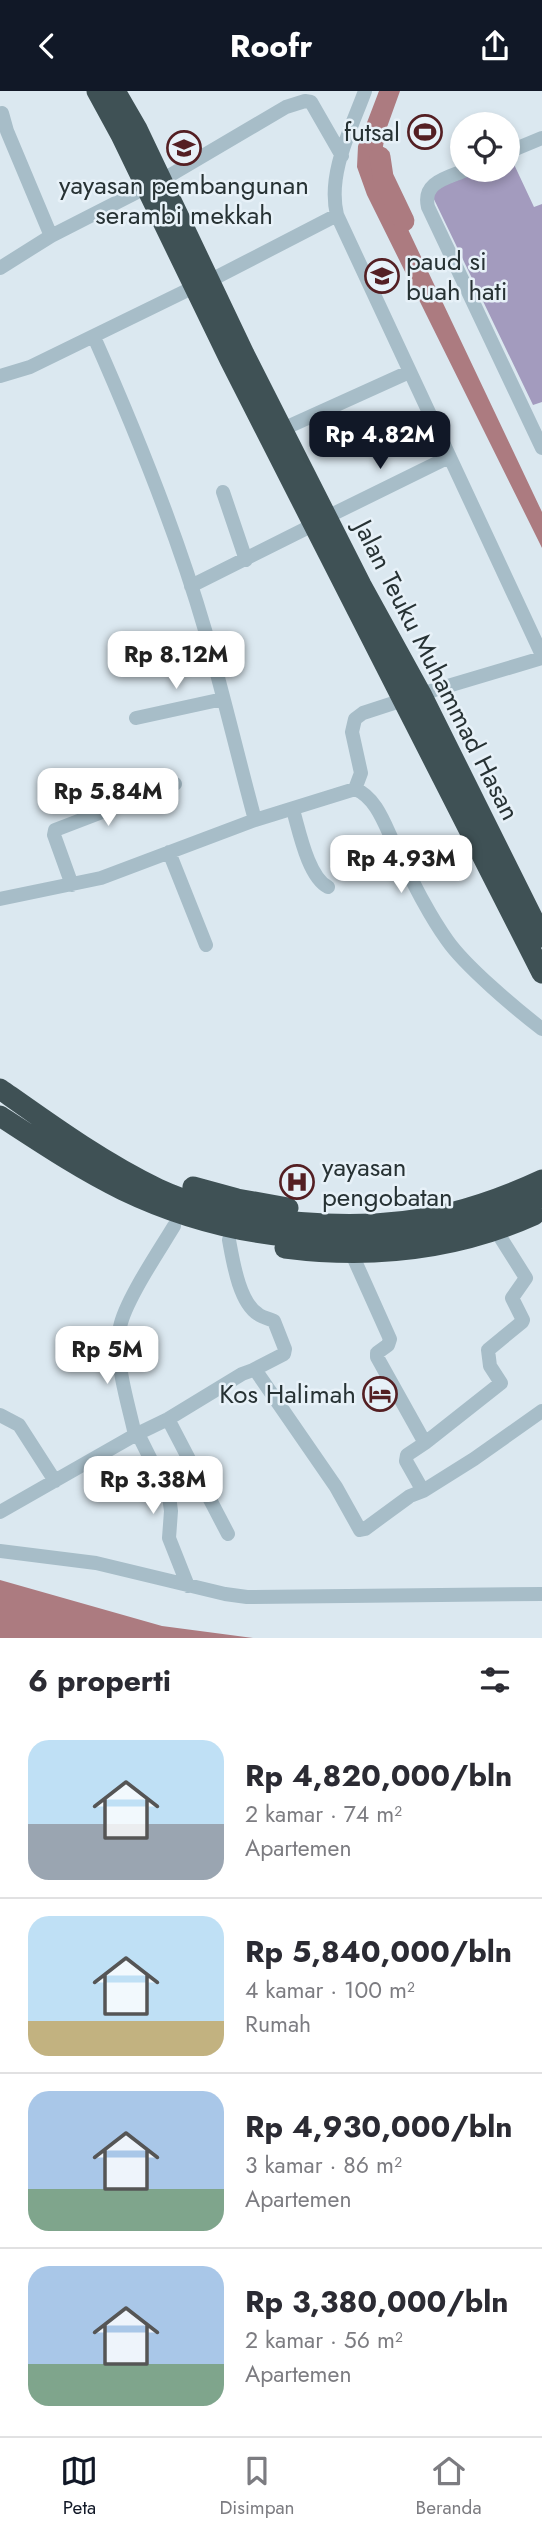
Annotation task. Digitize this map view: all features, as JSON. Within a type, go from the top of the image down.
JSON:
[{"type":"highway","name":"Jalan Teuku Muhammad Hasan","points":[[97,91],[154,184]]},
{"type":"highway","name":"Jalan Teuku Muhammad Hasan","points":[[115,91],[154,184],[237,357],[412,697],[542,937]]},
{"type":"highway","name":"Jalan Teuku Muhammad Hasan","points":[[237,357],[283,429],[320,521]]},
{"type":"highway","name":"Jalan Teuku Muhammad Hasan","points":[[412,697],[542,973]]},
{"type":"highway","points":[[0,1089],[79,1156],[96,1189],[117,1202],[174,1226],[229,1240],[326,1254],[413,1251],[497,1232],[542,1212]]},
{"type":"highway","points":[[0,1116],[129,1183],[167,1209],[228,1228],[360,1240],[414,1235],[460,1226],[518,1208],[542,1197]]},
{"type":"highway","points":[[79,1156],[237,1199],[286,1208],[356,1213],[442,1203],[515,1181],[542,1168]]},
{"type":"highway","points":[[129,1183],[249,1217],[351,1223],[411,1220],[445,1214],[503,1196],[542,1180]]},
{"type":"street","points":[[355,789],[361,773],[352,732],[355,719],[363,713],[541,660],[337,215],[334,203],[335,185],[342,156],[365,91]]},
{"type":"street","points":[[0,268],[51,236],[154,184],[286,107],[310,102],[342,156]]},
{"type":"street","points":[[2,113],[6,131],[51,236]]},
{"type":"street","points":[[520,147],[542,138]]},
{"type":"street","points":[[450,177],[430,188],[426,197],[428,207],[542,448]]},
{"type":"street","points":[[0,376],[30,367],[94,337],[337,215]]},
{"type":"street","points":[[94,337],[130,417],[191,586],[255,820]]},
{"type":"street","points":[[283,429],[409,372]]},
{"type":"street","points":[[191,586],[449,457]]},
{"type":"street","points":[[223,492],[246,559]]},
{"type":"street","points":[[136,718],[223,699]]},
{"type":"street","points":[[72,885],[54,835],[55,830],[175,784]]},
{"type":"street","points":[[0,899],[101,878],[255,820],[355,789],[363,792],[373,803],[448,942],[542,1029]]},
{"type":"street","points":[[293,810],[306,854],[318,879],[328,887]]},
{"type":"street","points":[[169,852],[206,945]]},
{"type":"street","points":[[174,1226],[125,1311],[120,1330],[122,1375],[137,1435],[169,1496],[172,1511],[169,1538],[188,1586]]},
{"type":"street","points":[[423,1491],[406,1461],[407,1455],[501,1383],[490,1366],[488,1350],[523,1319],[512,1299],[526,1278],[497,1232]]},
{"type":"street","points":[[0,1512],[168,1419],[242,1374],[284,1354],[285,1349],[274,1321],[256,1314],[242,1291],[235,1275],[229,1240]]},
{"type":"street","points":[[351,1252],[390,1339],[390,1343],[376,1355],[425,1443]]},
{"type":"street","points":[[253,1370],[260,1374],[336,1487],[360,1530],[542,1411]]},
{"type":"street","points":[[0,1415],[19,1425],[55,1481]]},
{"type":"street","points":[[168,1419],[228,1534]]},
{"type":"street","points":[[0,1551],[96,1563],[188,1586],[247,1597],[542,1594]]},
{"type":"shaded area","points":[[379,91],[400,91],[386,130],[381,157],[387,185],[542,512],[542,548],[367,195],[357,167],[358,146]]},
{"type":"shaded area","points":[[520,177],[534,207],[542,204],[542,402],[533,405],[430,191],[453,182],[520,182]]},
{"type":"shaded area","points":[[0,1580],[162,1626],[253,1638],[0,1638]]},
{"type":"waterway","points":[[380,157],[383,177],[404,221]]},
{"type":"place","name":"futsal","points":[[425,132]]},
{"type":"place","name":"yayasan pembangunan serambi mekkah","points":[[184,148]]},
{"type":"place","name":"paud si buah hati","points":[[382,276]]},
{"type":"place","name":"yayasan pengobatan","points":[[297,1182]]},
{"type":"place","name":"Kos Halimah","points":[[380,1394]]}]
